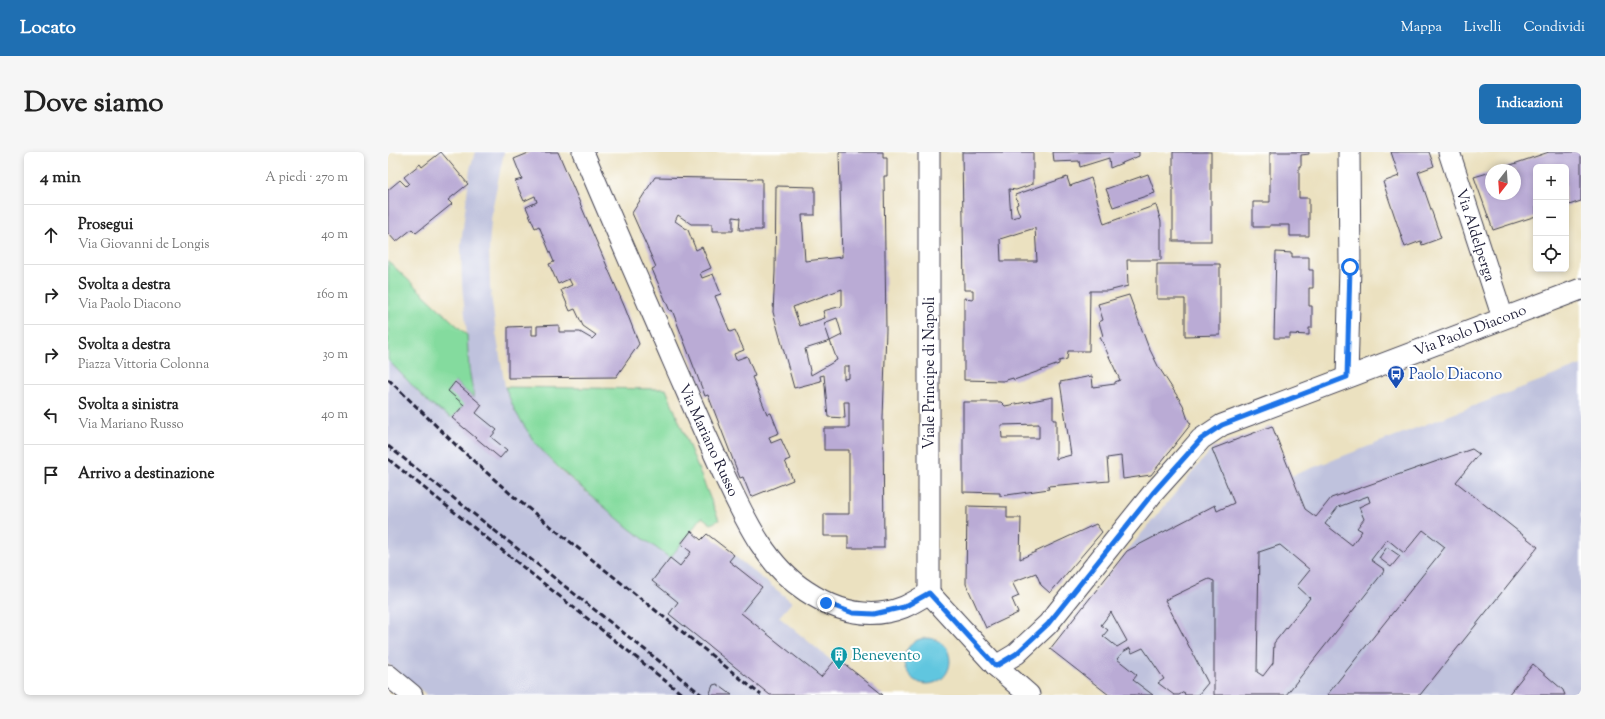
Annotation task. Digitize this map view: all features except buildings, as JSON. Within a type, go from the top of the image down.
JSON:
[{"type":"street","name":"Via Mariano Russo","points":[[583,152],[711,447],[751,530],[769,556],[804,590],[826,603],[853,613],[874,614],[904,607],[929,593]]},
{"type":"street","name":"Viale Principe di Napoli","points":[[929,152],[929,593]]},
{"type":"street","points":[[1347,377],[1350,267],[1349,152]]},
{"type":"street","name":"Via Aldelperga","points":[[1449,152],[1503,318]]},
{"type":"street","name":"Via Paolo Diacono","points":[[996,666],[1016,654],[1048,624],[1153,493],[1201,439],[1222,425],[1581,288]]},
{"type":"street","points":[[929,593],[996,666],[1029,695]]},
{"type":"street","points":[[388,676],[412,695]]},
{"type":"shaded area","points":[[475,152],[504,152],[492,210],[489,245],[490,287],[505,387],[515,411],[535,443],[561,471],[630,529],[670,558],[691,531],[701,540],[707,534],[792,602],[779,617],[833,662],[837,658],[883,695],[427,695],[388,664],[388,360],[430,404],[448,391],[455,382],[474,397],[469,369],[462,285],[461,244],[470,169]]},
{"type":"shaded area","points":[[1581,365],[1581,695],[1109,695],[1050,649],[1127,551],[1212,449],[1272,426],[1291,476]]},
{"type":"green space","points":[[388,261],[467,335],[469,369],[474,398],[455,382],[464,405],[452,418],[430,404],[388,360]]},
{"type":"green space","points":[[505,387],[666,389],[719,520],[711,524],[702,517],[670,558],[630,529],[561,470],[535,443],[515,411]]},
{"type":"water","points":[[922,638],[932,638],[940,642],[946,648],[950,656],[950,666],[946,674],[940,680],[932,684],[922,684],[914,680],[908,674],[904,666],[904,656],[908,648],[914,642]]},
{"type":"railway","points":[[388,379],[458,447],[513,496],[761,695]]},
{"type":"railway","points":[[388,446],[702,695]]},
{"type":"railway","points":[[388,459],[683,695]]},
{"type":"place","name":"Paolo Diacono","points":[[1396,389]]},
{"type":"place","name":"Benevento","points":[[839,670]]},
{"type":"route","points":[[826,603],[853,613],[874,614],[904,607],[929,593],[996,666],[1016,654],[1048,624],[1153,493],[1201,439],[1222,425],[1347,377],[1350,267]]}]
